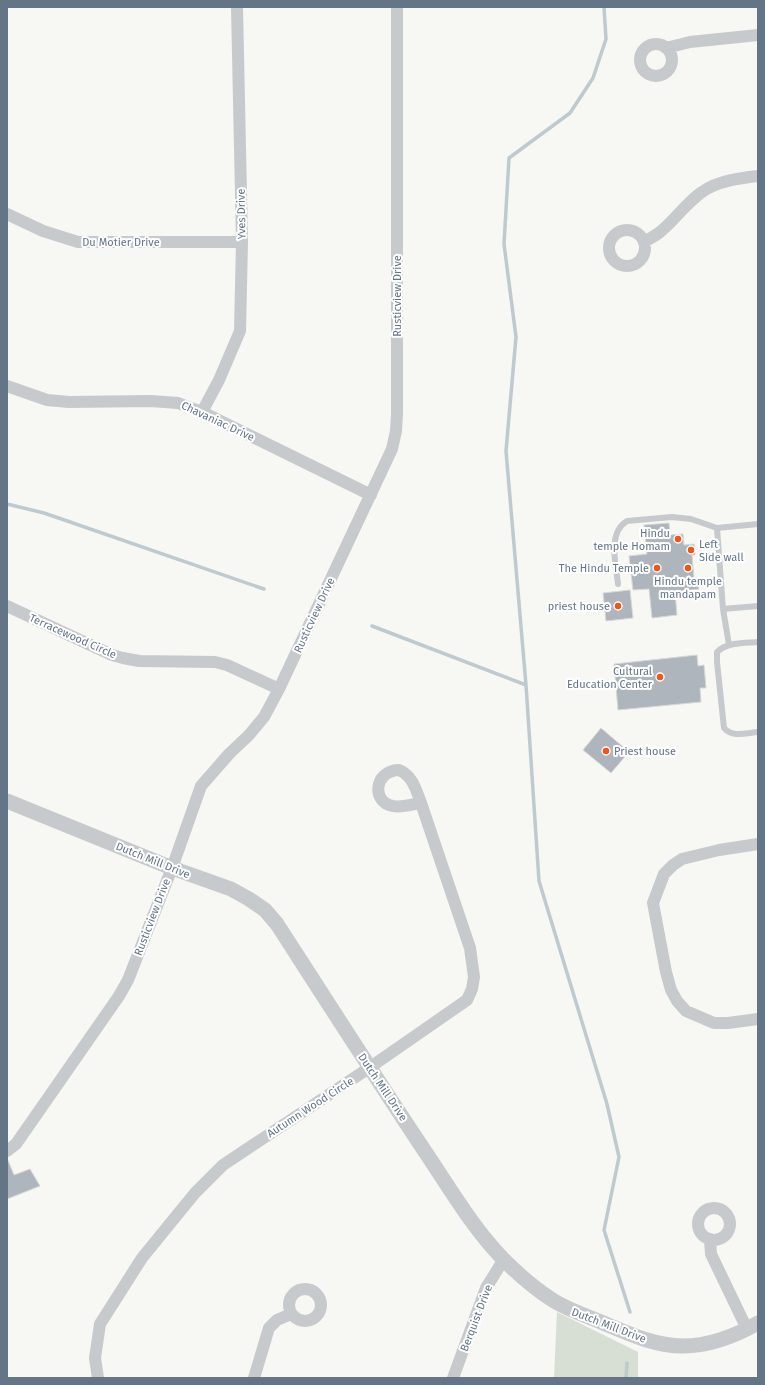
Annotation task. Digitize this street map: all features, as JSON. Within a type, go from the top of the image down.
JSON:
[{"type":"street","name":"Yves Drive","points":[[202,412],[219,380],[240,331],[242,242],[237,7]]},
{"type":"street","name":"Rusticview Drive","points":[[7,1151],[16,1144],[119,996],[128,980],[172,868],[201,786],[264,717],[279,689],[392,449],[396,425],[397,7]]},
{"type":"street","points":[[666,48],[690,42],[758,35]]},
{"type":"street","points":[[644,242],[659,233],[703,191],[718,184],[758,176]]},
{"type":"street","name":"Du Motier Drive","points":[[7,214],[43,231],[64,239],[78,242],[242,242]]},
{"type":"street","name":"Chavaniac Drive","points":[[7,386],[47,400],[69,402],[151,401],[178,403],[202,412],[371,495]]},
{"type":"street","name":"Terracewood Circle","points":[[7,606],[112,655],[139,661],[215,662],[227,665],[279,689]]},
{"type":"street","name":"Dutch Mill Drive","points":[[7,801],[172,868],[231,889],[265,910],[277,924],[369,1068],[481,1234],[504,1259],[550,1299],[569,1309],[640,1338],[665,1344],[683,1346],[718,1342],[752,1326]]},
{"type":"street","name":"Autumn Wood Circle","points":[[98,1378],[95,1358],[100,1324],[142,1258],[195,1193],[223,1165],[369,1068],[467,1000],[472,989],[474,977],[470,948],[422,803]]},
{"type":"street","points":[[758,844],[719,850],[682,859],[664,874],[653,903],[666,972],[671,990],[677,1001],[686,1011],[714,1024],[758,1019]]},
{"type":"street","points":[[710,1240],[711,1254],[752,1326]]},
{"type":"street","name":"Berquist Drive","points":[[453,1378],[486,1288],[504,1259]]},
{"type":"street","points":[[254,1378],[269,1328],[277,1320],[292,1314]]},
{"type":"lane","points":[[618,584],[614,548],[618,530],[622,524],[627,521],[672,517],[691,519],[717,528],[758,524]]},
{"type":"lane","points":[[717,528],[723,609],[729,645]]},
{"type":"lane","points":[[723,609],[758,606]]},
{"type":"lane","points":[[758,642],[729,645],[722,647],[717,652],[724,728],[728,732],[734,734],[758,732]]},
{"type":"shaded area","points":[[557,1312],[638,1352],[638,1378],[554,1378]]},
{"type":"building","name":"The Hindu Temple","points":[[669,523],[670,535],[683,534],[684,545],[694,544],[695,555],[692,555],[694,578],[698,578],[699,589],[675,592],[677,615],[652,618],[649,589],[633,590],[629,556],[647,554],[644,525]]},
{"type":"building","name":"priest house","points":[[630,590],[633,618],[606,621],[603,593]]},
{"type":"building","name":"Cultural Education Center","points":[[697,655],[698,666],[704,665],[706,688],[700,688],[701,702],[618,710],[614,664]]},
{"type":"building","name":"Priest house","points":[[601,728],[629,752],[611,773],[583,750]]},
{"type":"building","points":[[7,1158],[14,1175],[30,1169],[40,1186],[7,1199]]},
{"type":"waterway","points":[[604,7],[606,39],[593,78],[570,113],[509,158],[504,244],[516,337],[506,451],[526,685],[539,881],[607,1104],[619,1157],[604,1230],[630,1312]]},
{"type":"waterway","points":[[7,504],[44,513],[264,589]]},
{"type":"waterway","points":[[372,626],[526,685]]},
{"type":"waterway","points":[[626,1378],[627,1363]]},
{"type":"place","name":"Hindu temple Homam","points":[[678,539]]},
{"type":"place","name":"Left Side wall","points":[[691,550]]},
{"type":"place","name":"The Hindu Temple","points":[[657,568]]},
{"type":"place","name":"Hindu temple mandapam","points":[[688,568]]},
{"type":"place","name":"priest house","points":[[618,606]]},
{"type":"place","name":"Cultural Education Center","points":[[660,677]]},
{"type":"place","name":"Priest house","points":[[606,751]]}]
